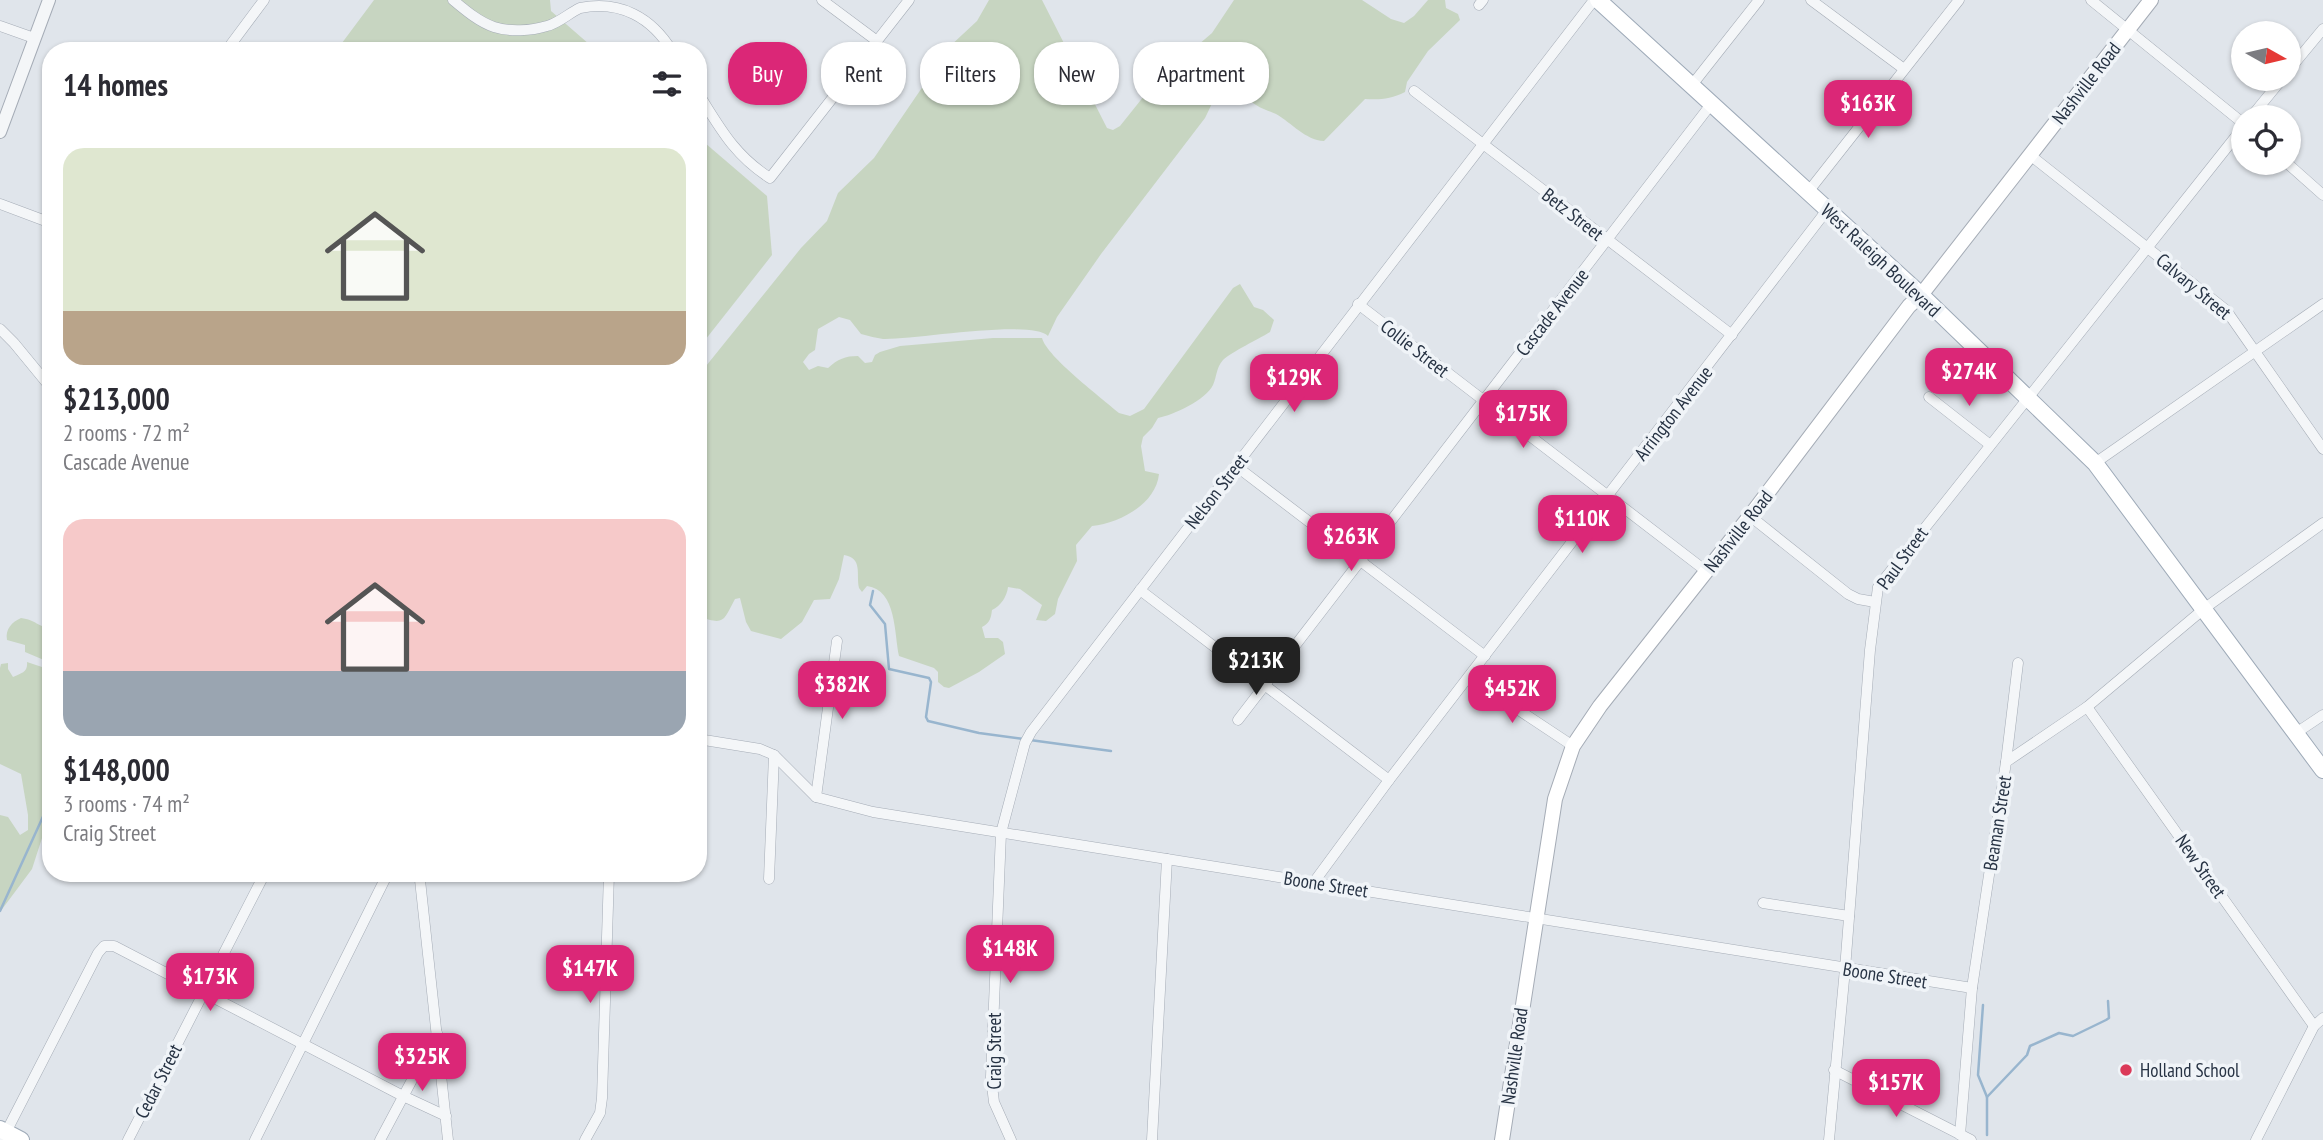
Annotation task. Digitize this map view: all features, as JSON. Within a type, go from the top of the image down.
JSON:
[{"type":"main road","name":"West Raleigh Boulevard","points":[[1596,0],[1921,295],[2095,463],[2323,770]]},
{"type":"main road","name":"Nashville Road","points":[[1502,1140],[1555,799],[1573,746],[1600,706],[1750,516],[1909,306],[1921,295],[2151,0]]},
{"type":"main road","points":[[3,1134],[22,1140]]},
{"type":"street","points":[[0,132],[48,0]]},
{"type":"street","points":[[233,42],[264,0]]},
{"type":"street","points":[[453,0],[480,20],[494,27],[513,30],[549,26],[582,7],[598,2],[621,2],[648,18],[667,42]]},
{"type":"street","points":[[822,0],[877,41]]},
{"type":"street","points":[[707,107],[740,155],[770,178],[909,0]]},
{"type":"street","name":"Nelson Street","points":[[1002,833],[1021,755],[1031,732],[1358,304],[1596,0]]},
{"type":"street","points":[[1692,85],[1759,0]]},
{"type":"street","points":[[1811,0],[1904,69]]},
{"type":"street","points":[[1808,192],[1959,0]]},
{"type":"street","points":[[2091,0],[2231,114]]},
{"type":"street","points":[[0,26],[34,38]]},
{"type":"street","points":[[2301,56],[2323,29]]},
{"type":"street","name":"Betz Street","points":[[1414,91],[1732,335]]},
{"type":"street","points":[[2261,105],[2272,91]]},
{"type":"street","name":"Cascade Avenue","points":[[1238,720],[1712,103]]},
{"type":"street","name":"Paul Street","points":[[1829,1140],[1878,587],[2231,142]]},
{"type":"street","name":"Calvary Street","points":[[2030,155],[2226,310],[2323,449]]},
{"type":"street","points":[[2300,175],[2323,195]]},
{"type":"street","points":[[0,204],[42,220]]},
{"type":"street","name":"Arrington Avenue","points":[[1314,882],[1389,780],[1827,210]]},
{"type":"street","name":"Collie Street","points":[[1358,304],[1706,571]]},
{"type":"street","points":[[2095,463],[2323,304]]},
{"type":"street","points":[[0,329],[42,377]]},
{"type":"street","points":[[1929,397],[1989,444]]},
{"type":"street","points":[[1236,466],[1485,656]]},
{"type":"street","points":[[1750,516],[1848,594],[1875,602]]},
{"type":"street","name":"Beaman Street","points":[[1960,1135],[1972,988],[2006,762],[2087,707],[2205,608],[2323,523]]},
{"type":"street","points":[[1140,590],[1389,780]]},
{"type":"street","points":[[816,797],[837,641]]},
{"type":"street","points":[[2006,762],[2018,663]]},
{"type":"street","points":[[1469,677],[1573,746]]},
{"type":"street","name":"New Street","points":[[2087,707],[2314,1026]]},
{"type":"street","points":[[2297,733],[2323,715]]},
{"type":"street","points":[[707,740],[760,749],[774,755],[816,797]]},
{"type":"street","points":[[769,879],[774,755]]},
{"type":"street","name":"Boone Street","points":[[816,797],[873,812],[1972,988]]},
{"type":"street","name":"Craig Street","points":[[1002,833],[991,1090],[1011,1140]]},
{"type":"street","points":[[1152,1140],[1167,859]]},
{"type":"street","name":"Cedar Street","points":[[128,1140],[260,882]]},
{"type":"street","points":[[255,1140],[384,882]]},
{"type":"street","points":[[420,882],[449,1140]]},
{"type":"street","points":[[586,1140],[600,1113],[602,1098],[609,882]]},
{"type":"street","points":[[1763,904],[1849,916]]},
{"type":"street","points":[[3,1134],[104,946],[114,946],[403,1096],[446,1115]]},
{"type":"street","points":[[2256,1140],[2314,1026],[2323,1017]]},
{"type":"street","points":[[380,1140],[437,1033]]},
{"type":"street","points":[[1834,1070],[1971,1140]]},
{"type":"green space","points":[[374,0],[550,0],[551,11],[587,42],[343,42]]},
{"type":"green space","points":[[989,0],[1042,0],[1063,42],[1034,42],[1034,105],[1095,105],[1107,128],[1113,130],[1120,126],[1137,105],[1211,105],[1205,118],[1101,254],[1057,317],[1048,336],[1037,331],[1019,329],[883,339],[861,334],[850,320],[839,317],[818,329],[815,350],[803,362],[809,370],[818,366],[828,368],[838,360],[849,357],[858,356],[865,363],[872,362],[880,352],[900,346],[993,338],[1042,338],[1054,356],[1076,377],[1119,413],[1130,416],[1144,409],[1233,288],[1240,284],[1254,307],[1263,310],[1274,320],[1270,332],[1223,360],[1213,385],[1204,396],[1172,414],[1158,418],[1143,437],[1141,446],[1145,471],[1159,474],[1156,485],[1144,503],[1135,510],[1114,521],[1092,526],[1076,545],[1077,561],[1058,599],[1055,614],[1046,621],[1036,620],[1042,605],[1020,589],[1008,587],[1003,600],[992,610],[990,620],[982,627],[985,638],[998,638],[1003,642],[1005,654],[949,688],[938,682],[938,672],[934,668],[899,656],[889,604],[877,589],[867,586],[862,592],[859,588],[858,567],[854,559],[844,555],[839,579],[830,599],[814,600],[802,622],[781,639],[751,631],[740,598],[735,599],[722,620],[707,619],[707,365],[801,248],[827,221],[838,193],[874,158],[920,91],[920,105],[1020,105],[1020,42],[954,42],[977,21]]},
{"type":"green space","points":[[1234,0],[1362,0],[1391,19],[1404,23],[1428,0],[1445,0],[1446,8],[1458,14],[1460,20],[1428,51],[1407,82],[1405,92],[1385,98],[1365,99],[1324,141],[1305,134],[1276,114],[1256,105],[1269,105],[1269,42],[1202,42],[1212,33]]},
{"type":"green space","points":[[707,145],[767,196],[772,255],[707,338]]},
{"type":"green space","points":[[21,618],[42,626],[42,659],[25,652],[25,645],[7,640],[7,632]]},
{"type":"green space","points":[[27,662],[42,667],[42,838],[32,869],[0,912],[0,815],[8,817],[20,835],[28,830],[28,815],[21,774],[0,764],[0,668],[1,664],[8,663],[13,677],[22,673]]},
{"type":"waterway","points":[[873,591],[870,605],[885,624],[889,669],[929,678],[931,682],[926,717],[928,721],[979,733],[1024,739]]},
{"type":"waterway","points":[[1030,740],[1111,751]]},
{"type":"waterway","points":[[0,911],[42,819]]},
{"type":"waterway","points":[[1987,1097],[2027,1055],[2030,1046],[2059,1033],[2073,1036],[2109,1018],[2108,1001]]},
{"type":"waterway","points":[[1983,1005],[1978,1075],[1987,1097],[1987,1135]]},
{"type":"place","name":"Holland School","points":[[2126,1070]]}]
